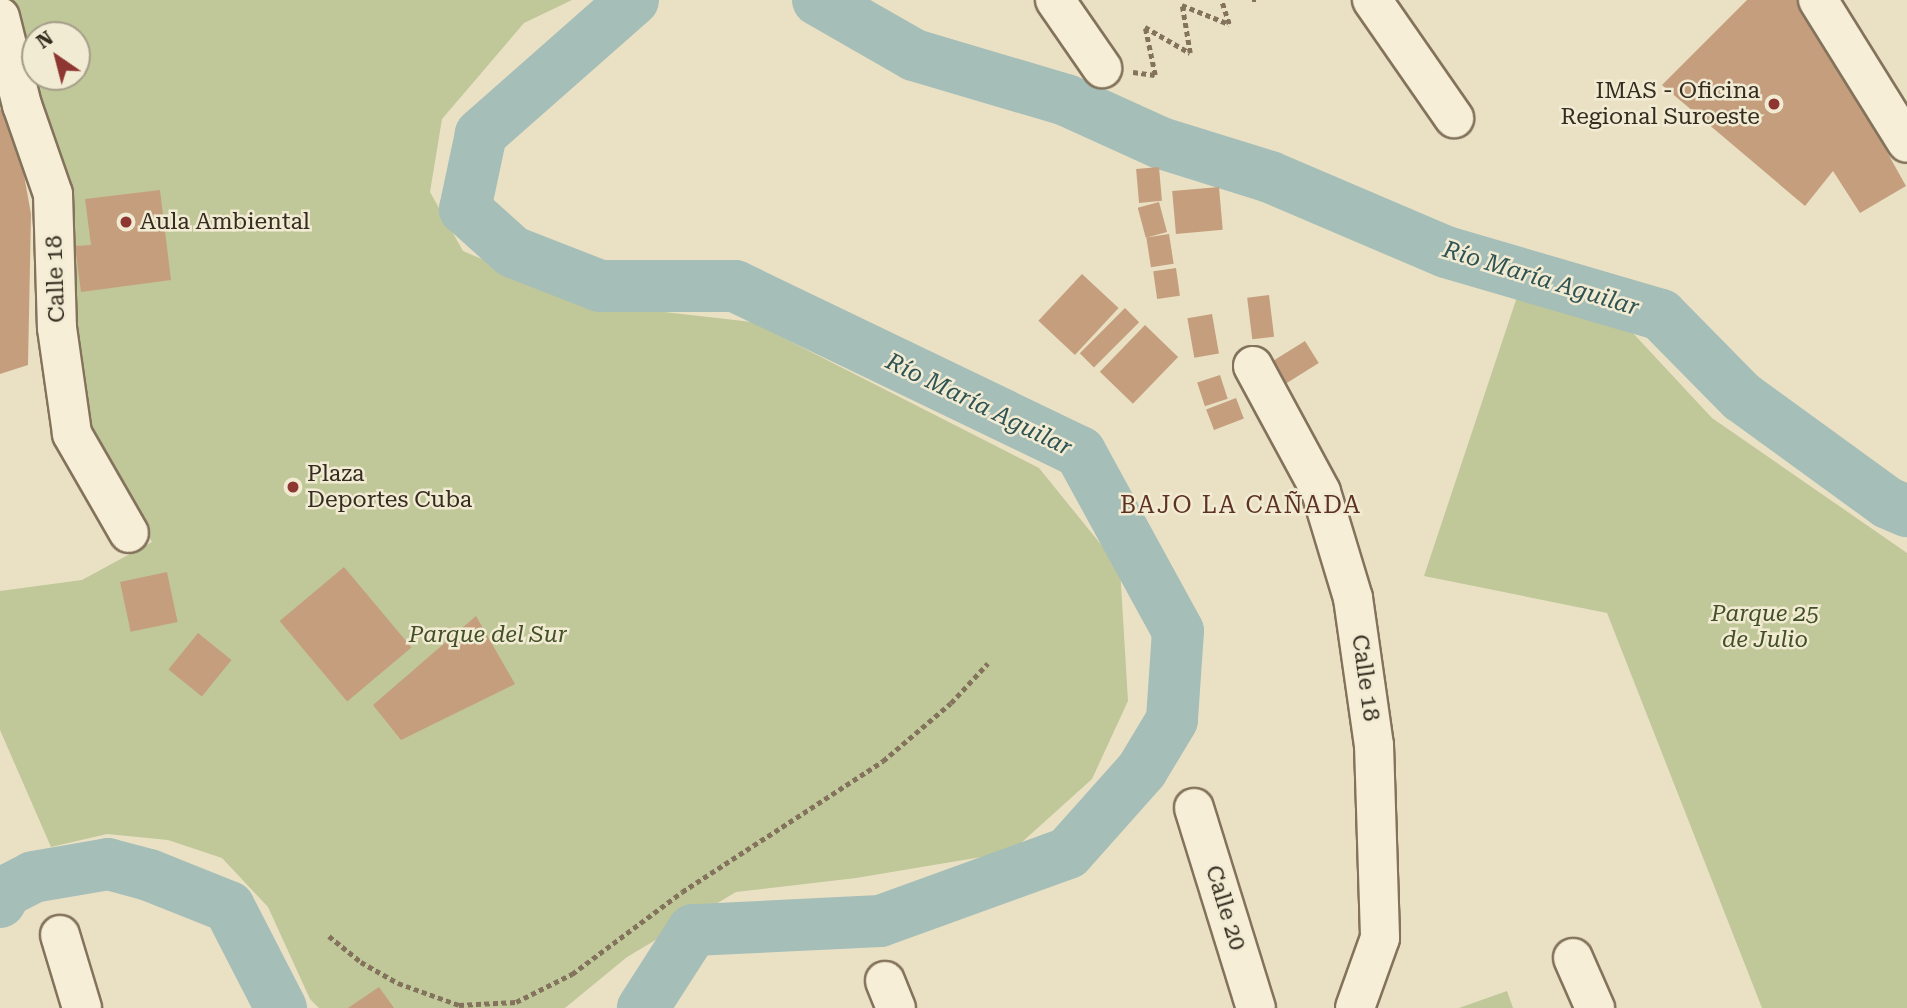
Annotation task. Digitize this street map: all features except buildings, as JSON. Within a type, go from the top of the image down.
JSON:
[{"type":"street","points":[[1055,0],[1102,68]]},
{"type":"street","points":[[1372,0],[1454,118]]},
{"type":"street","points":[[1818,0],[1907,143]]},
{"type":"street","name":"Calle 18","points":[[0,17],[22,105],[53,194],[57,328],[72,434],[129,533]]},
{"type":"street","name":"Calle 18","points":[[1253,366],[1321,492],[1353,598],[1374,745],[1380,938],[1355,1008]]},
{"type":"street","name":"Calle 20","points":[[1194,808],[1256,1008]]},
{"type":"street","points":[[60,935],[82,1008]]},
{"type":"street","points":[[1573,957],[1595,1008]]},
{"type":"path","points":[[1102,68],[1155,75],[1145,27],[1190,52],[1182,5],[1229,24],[1221,0]]},
{"type":"path","points":[[329,936],[361,962],[398,983],[459,1005],[516,1002],[572,974],[682,892],[883,761],[951,703],[988,663]]},
{"type":"green space","name":"Parque del Sur","points":[[10,0],[572,0],[524,23],[442,119],[430,192],[463,251],[585,303],[752,322],[1039,468],[1120,568],[1128,701],[1092,779],[1011,852],[856,878],[736,892],[627,957],[565,1008],[319,1008],[310,999],[268,907],[222,858],[168,840],[107,834],[51,847],[0,730],[0,591],[82,580],[152,542],[92,443],[33,91],[91,91],[91,21],[21,21],[21,44]]},
{"type":"green space","name":"Parque 25 de Julio","points":[[1526,270],[1631,331],[1712,418],[1907,553],[1907,1008],[1762,1008],[1607,613],[1424,576]]},
{"type":"green space","points":[[1507,991],[1513,1008],[1459,1008]]},
{"type":"waterway","name":"Río María Aguilar","points":[[633,0],[481,134],[465,209],[513,252],[600,286],[735,286],[1080,452],[1178,631],[1172,720],[1142,770],[1068,853],[880,921],[693,930],[643,1008]]},
{"type":"waterway","name":"Río María Aguilar","points":[[818,0],[914,55],[1066,100],[1161,143],[1270,177],[1446,252],[1661,315],[1742,397],[1888,503],[1907,511]]},
{"type":"waterway","name":"Río María Aguilar","points":[[0,902],[6,891],[33,877],[108,864],[149,875],[229,907],[281,1008]]},
{"type":"place","name":"IMAS - Oficina Regional Suroeste","points":[[1774,104]]},
{"type":"place","name":"Aula Ambiental","points":[[126,222]]},
{"type":"place","name":"Plaza Deportes Cuba","points":[[293,487]]},
{"type":"district","name":"BAJO LA CAÑADA","points":[[1241,506]]}]
